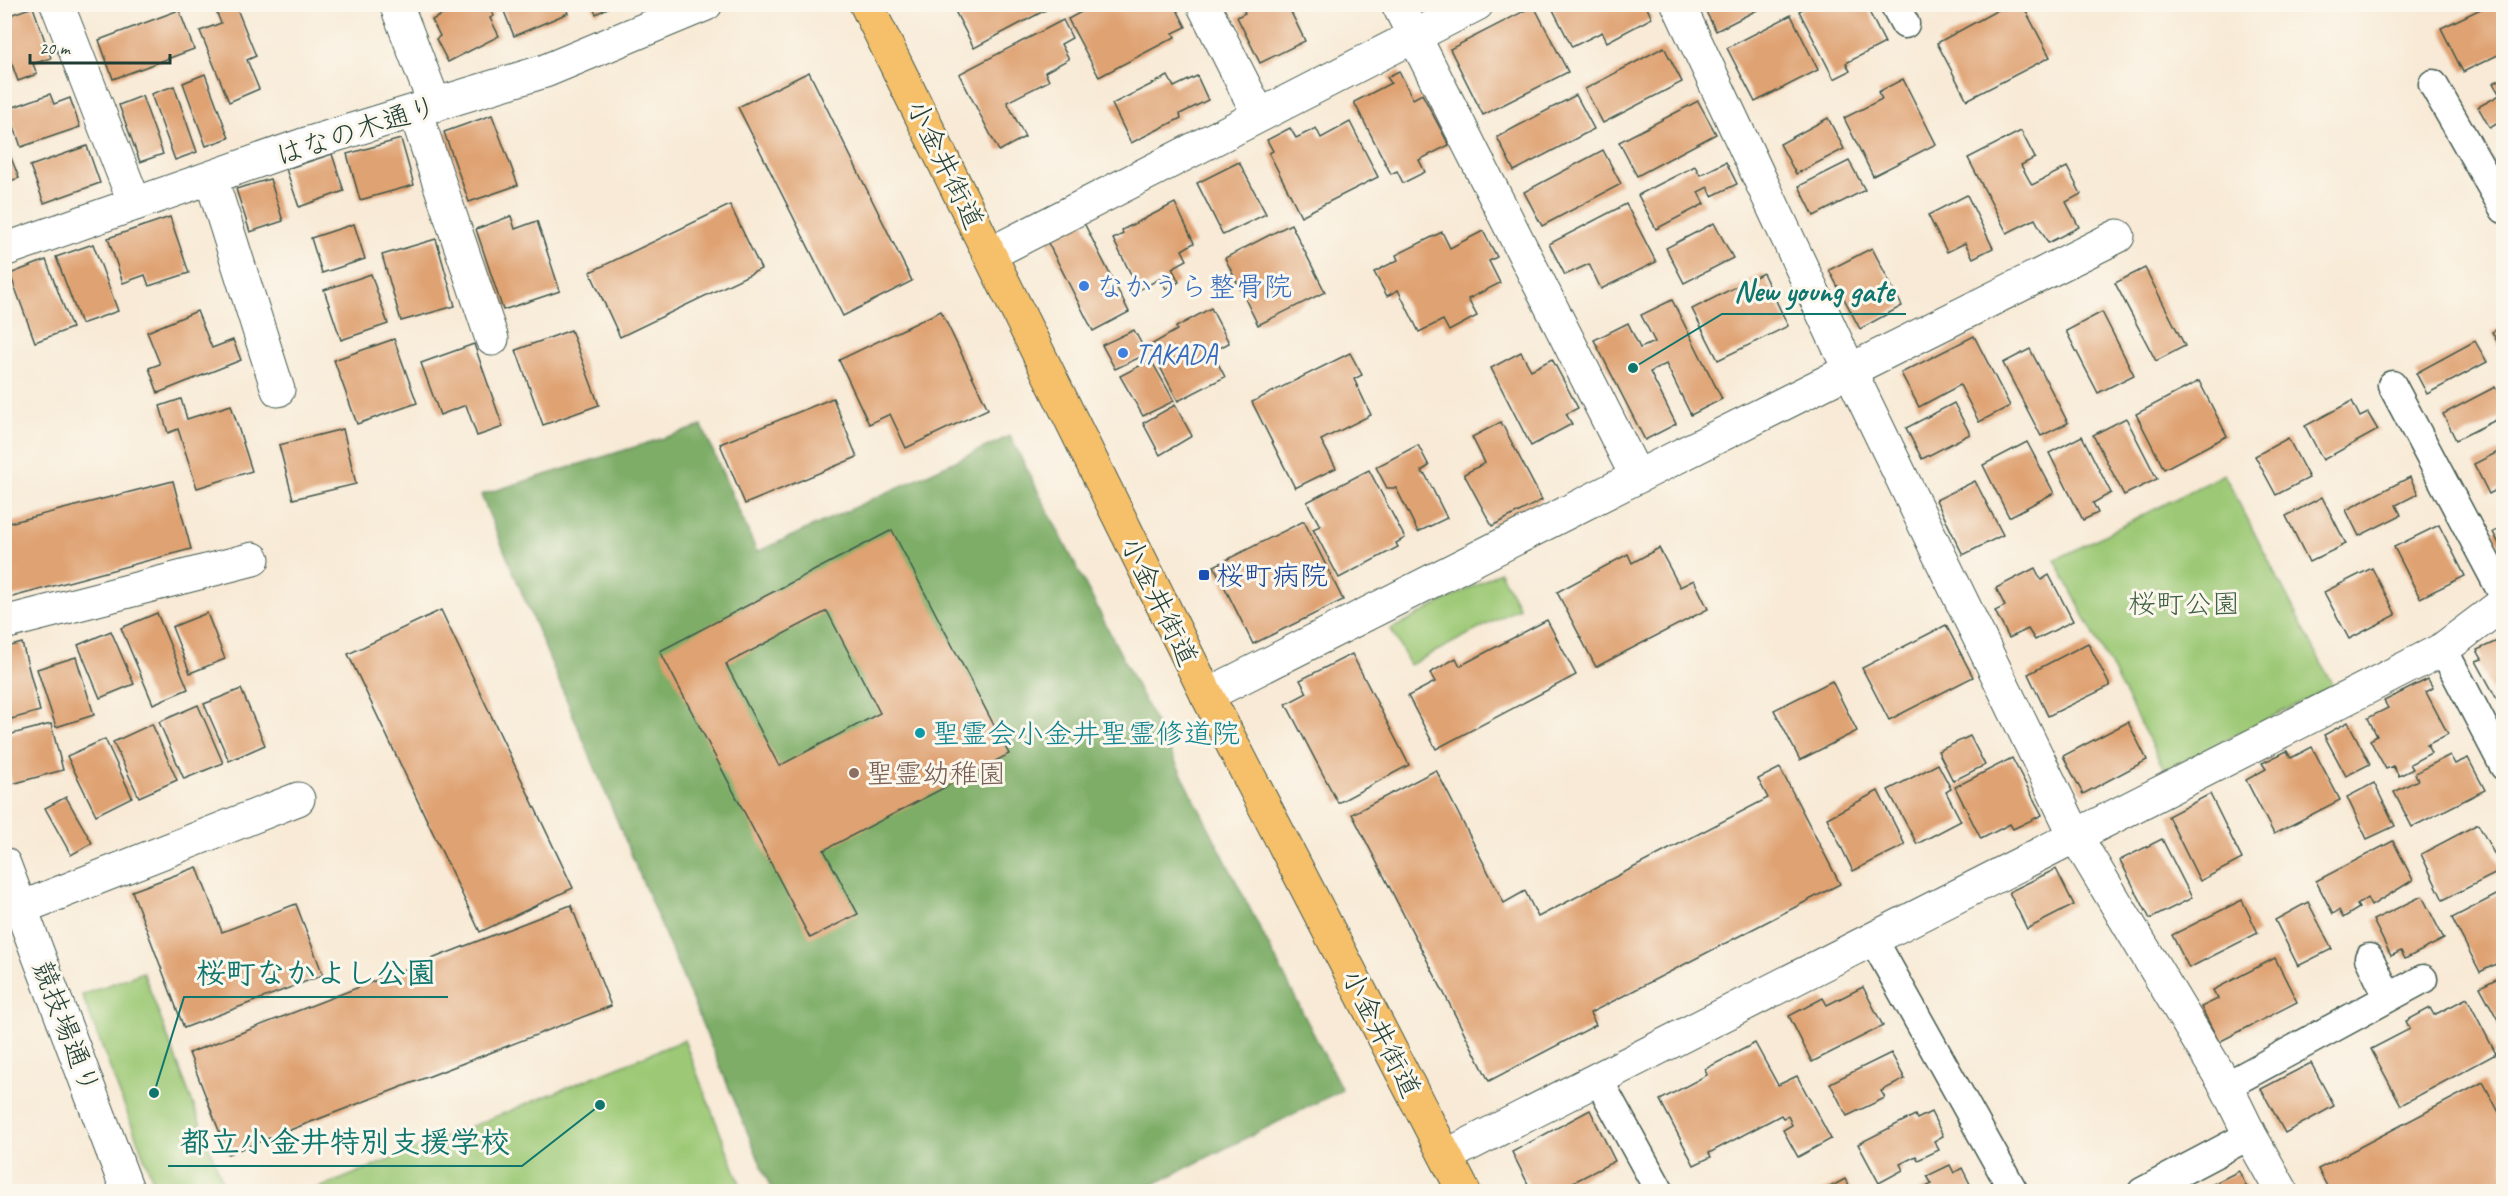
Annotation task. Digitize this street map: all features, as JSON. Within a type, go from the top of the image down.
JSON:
[{"type":"main road","name":"小金井街道","points":[[866,4],[1208,695],[1464,1191]]},
{"type":"street","points":[[57,4],[135,204]]},
{"type":"street","points":[[396,4],[492,339]]},
{"type":"street","name":"はなの木通り","points":[[4,250],[303,145],[545,71],[706,4]]},
{"type":"street","points":[[1203,4],[1259,115]]},
{"type":"street","points":[[1398,4],[1637,477]]},
{"type":"street","points":[[990,254],[1477,4]]},
{"type":"street","points":[[1678,4],[1850,371],[2075,835],[2226,1086],[2282,1191]]},
{"type":"street","points":[[212,178],[278,390]]},
{"type":"street","points":[[1208,695],[1850,371],[2084,269],[2118,236]]},
{"type":"street","points":[[4,623],[253,559]]},
{"type":"street","points":[[1446,1156],[2443,649],[2504,603]]},
{"type":"street","points":[[21,908],[298,799]]},
{"type":"street","name":"競技場通り","points":[[4,864],[128,1191]]},
{"type":"lane","points":[[2433,84],[2504,209]]},
{"type":"lane","points":[[2392,385],[2504,596]]},
{"type":"lane","points":[[2443,649],[2504,766]]},
{"type":"lane","points":[[1872,939],[2014,1191]]},
{"type":"lane","points":[[2369,958],[2388,997]]},
{"type":"lane","points":[[2226,1086],[2423,979]]},
{"type":"lane","points":[[1598,1079],[1660,1191]]},
{"type":"lane","points":[[2142,1191],[2250,1134]]},
{"type":"green space","points":[[702,426],[757,552],[1010,436],[1342,1090],[1140,1191],[772,1191],[481,495]]},
{"type":"green space","name":"桜町公園","points":[[2224,474],[2333,686],[2165,771],[2055,560]]},
{"type":"green space","points":[[1500,572],[1519,608],[1410,665],[1391,629]]},
{"type":"green space","points":[[143,972],[226,1191],[157,1191],[82,995]]},
{"type":"green space","points":[[684,1040],[743,1191],[312,1191]]},
{"type":"building","points":[[213,4],[235,4],[256,56],[247,60],[259,89],[229,102],[200,31],[221,23]]},
{"type":"building","points":[[471,4],[488,4],[494,16],[490,18],[499,36],[448,62],[436,39],[440,36],[432,20],[456,7],[458,11]]},
{"type":"building","points":[[501,4],[564,4],[568,13],[514,36]]},
{"type":"building","points":[[591,4],[615,4],[596,14]]},
{"type":"building","points":[[963,4],[1057,4],[974,48],[954,9]]},
{"type":"building","points":[[1096,4],[1174,4],[1186,27],[1173,33],[1175,37],[1099,77],[1068,19]]},
{"type":"building","points":[[1252,4],[1287,4],[1305,41],[1260,63],[1237,17],[1245,13],[1243,9]]},
{"type":"building","points":[[1550,4],[1645,4],[1652,18],[1607,42],[1602,32],[1572,47]]},
{"type":"building","points":[[1702,4],[1769,4],[1716,31]]},
{"type":"building","points":[[1812,4],[1865,4],[1885,43],[1846,63],[1850,71],[1834,79],[1799,11]]},
{"type":"building","points":[[2009,4],[2022,4],[2050,57],[1967,100],[1937,43]]},
{"type":"building","points":[[2491,4],[2504,4],[2504,52],[2463,72],[2441,28]]},
{"type":"building","points":[[1534,6],[1568,72],[1483,115],[1450,49]]},
{"type":"building","points":[[33,7],[51,58],[33,64],[37,74],[18,81],[4,42],[4,17]]},
{"type":"building","points":[[179,10],[194,49],[113,79],[99,40]]},
{"type":"building","points":[[1791,15],[1818,70],[1755,102],[1727,48]]},
{"type":"building","points":[[1063,20],[1072,38],[1061,44],[1069,59],[1045,72],[1049,81],[1007,102],[1025,137],[999,151],[959,74]]},
{"type":"building","points":[[1664,47],[1682,82],[1603,123],[1585,89]]},
{"type":"building","points":[[1399,71],[1413,99],[1422,94],[1449,145],[1419,160],[1425,172],[1403,183],[1397,171],[1391,174],[1354,102],[1391,83],[1387,77]]},
{"type":"building","points":[[809,72],[912,281],[843,316],[738,107]]},
{"type":"building","points":[[205,74],[229,138],[206,146],[183,83]]},
{"type":"building","points":[[1168,76],[1174,87],[1197,76],[1208,100],[1180,114],[1181,118],[1131,143],[1112,104]]},
{"type":"building","points":[[2504,78],[2504,133],[2498,123],[2490,128],[2478,107],[2500,95],[2493,83]]},
{"type":"building","points":[[1903,79],[1936,144],[1873,176],[1844,118],[1882,99],[1878,92]]},
{"type":"building","points":[[174,86],[197,152],[175,160],[151,94]]},
{"type":"building","points":[[50,94],[54,104],[70,98],[80,127],[21,147],[8,109]]},
{"type":"building","points":[[1576,95],[1594,129],[1514,171],[1497,137]]},
{"type":"building","points":[[142,96],[163,154],[140,162],[119,105]]},
{"type":"building","points":[[1698,101],[1716,134],[1637,176],[1619,142]]},
{"type":"building","points":[[492,115],[518,185],[469,202],[444,132]]},
{"type":"building","points":[[1828,118],[1844,149],[1796,174],[1780,144]]},
{"type":"building","points":[[1350,122],[1378,177],[1301,216],[1269,153],[1273,151],[1267,140],[1290,128],[1296,138],[1316,128],[1321,138]]},
{"type":"building","points":[[2021,131],[2035,158],[2021,165],[2032,185],[2067,167],[2081,194],[2066,202],[2079,227],[2048,243],[2035,219],[2007,233],[1968,158]]},
{"type":"building","points":[[401,139],[414,185],[360,200],[347,154]]},
{"type":"building","points":[[4,140],[19,178],[4,183]]},
{"type":"building","points":[[87,146],[100,183],[44,203],[30,166]]},
{"type":"building","points":[[1603,150],[1621,184],[1542,226],[1524,192]]},
{"type":"building","points":[[332,154],[344,191],[299,207],[286,169]]},
{"type":"building","points":[[1849,161],[1865,190],[1814,216],[1799,186]]},
{"type":"building","points":[[1239,162],[1266,214],[1223,235],[1197,183]]},
{"type":"building","points":[[1726,162],[1737,184],[1712,196],[1708,187],[1698,192],[1704,204],[1656,229],[1638,195],[1695,166],[1700,175]]},
{"type":"building","points":[[270,179],[283,221],[250,232],[236,189]]},
{"type":"building","points":[[1967,195],[1993,248],[1973,258],[1965,243],[1947,252],[1928,215]]},
{"type":"building","points":[[1175,203],[1194,243],[1182,250],[1187,260],[1172,268],[1179,282],[1166,289],[1161,278],[1139,290],[1113,239],[1123,234],[1122,230]]},
{"type":"building","points":[[1626,204],[1656,262],[1601,289],[1589,264],[1565,275],[1549,244]]},
{"type":"building","points":[[730,205],[761,269],[620,337],[590,272]]},
{"type":"building","points":[[511,216],[515,229],[537,221],[560,291],[503,310],[476,229]]},
{"type":"building","points":[[170,217],[189,273],[149,286],[145,275],[123,283],[108,238]]},
{"type":"building","points":[[1083,221],[1129,312],[1093,331],[1047,241]]},
{"type":"building","points":[[1714,223],[1733,258],[1684,283],[1666,248]]},
{"type":"building","points":[[354,224],[365,259],[322,273],[311,238]]},
{"type":"building","points":[[1291,224],[1325,292],[1258,325],[1225,258]]},
{"type":"building","points":[[1483,231],[1497,257],[1489,261],[1500,283],[1468,299],[1477,316],[1449,331],[1443,320],[1419,332],[1398,290],[1387,296],[1374,272],[1398,260],[1396,255],[1442,232],[1450,248]]},
{"type":"building","points":[[436,239],[455,306],[401,321],[382,255]]},
{"type":"building","points":[[93,244],[118,311],[81,324],[56,257]]},
{"type":"building","points":[[1872,248],[1902,306],[1860,329],[1829,270]]},
{"type":"building","points":[[46,260],[72,328],[35,342],[10,274]]},
{"type":"building","points":[[2145,268],[2185,346],[2156,361],[2115,283]]},
{"type":"building","points":[[1763,273],[1788,326],[1718,360],[1692,309]]},
{"type":"building","points":[[371,274],[388,324],[341,340],[324,290]]},
{"type":"building","points":[[1672,300],[1722,399],[1691,415],[1666,364],[1650,372],[1676,424],[1645,440],[1594,340],[1628,323],[1640,348],[1655,342],[1641,315]]},
{"type":"building","points":[[1211,308],[1229,343],[1212,352],[1225,377],[1178,401],[1149,346],[1177,330],[1176,327]]},
{"type":"building","points":[[197,311],[212,348],[233,340],[241,360],[158,393],[149,368],[160,364],[147,332]]},
{"type":"building","points":[[941,311],[988,409],[906,448],[890,414],[869,424],[839,360]]},
{"type":"building","points":[[2102,312],[2134,375],[2098,393],[2066,331]]},
{"type":"building","points":[[2504,326],[2504,355],[2492,332]]},
{"type":"building","points":[[571,330],[599,405],[543,425],[516,350]]},
{"type":"building","points":[[1134,330],[1147,354],[1115,369],[1102,345]]},
{"type":"building","points":[[1974,336],[2010,406],[1979,422],[1960,385],[1919,407],[1901,373]]},
{"type":"building","points":[[394,339],[417,403],[357,424],[334,360]]},
{"type":"building","points":[[2475,341],[2487,362],[2427,394],[2416,373]]},
{"type":"building","points":[[474,344],[503,427],[477,436],[466,405],[440,415],[421,363]]},
{"type":"building","points":[[2030,349],[2068,423],[2041,436],[2003,363]]},
{"type":"building","points":[[1521,352],[1531,370],[1552,359],[1578,408],[1566,414],[1572,424],[1531,446],[1491,368]]},
{"type":"building","points":[[1350,353],[1362,375],[1354,379],[1371,415],[1321,440],[1336,468],[1295,488],[1252,402]]},
{"type":"building","points":[[1151,360],[1174,401],[1143,416],[1120,376]]},
{"type":"building","points":[[2199,381],[2227,436],[2164,469],[2136,414]]},
{"type":"building","points":[[2495,387],[2504,404],[2504,416],[2456,440],[2443,414]]},
{"type":"building","points":[[833,398],[857,457],[745,504],[720,444]]},
{"type":"building","points":[[181,399],[187,419],[231,405],[252,471],[197,488],[178,429],[168,433],[160,406]]},
{"type":"building","points":[[2352,401],[2360,417],[2368,413],[2378,430],[2323,460],[2305,426]]},
{"type":"building","points":[[1954,403],[1970,434],[1922,459],[1906,428]]},
{"type":"building","points":[[1175,405],[1192,436],[1160,455],[1143,423]]},
{"type":"building","points":[[2126,418],[2157,479],[2124,495],[2093,435]]},
{"type":"building","points":[[1501,422],[1542,500],[1492,526],[1464,474],[1485,463],[1472,437]]},
{"type":"building","points":[[343,429],[356,484],[293,499],[279,445]]},
{"type":"building","points":[[2082,436],[2111,493],[2093,503],[2098,513],[2083,520],[2049,453]]},
{"type":"building","points":[[2288,438],[2309,478],[2276,495],[2255,456]]},
{"type":"building","points":[[2027,442],[2054,493],[2009,517],[1983,465]]},
{"type":"building","points":[[1418,445],[1429,466],[1421,471],[1426,476],[1447,518],[1418,532],[1396,488],[1387,488],[1376,467]]},
{"type":"building","points":[[2504,449],[2504,486],[2489,494],[2474,464]]},
{"type":"building","points":[[1369,470],[1405,538],[1396,543],[1398,547],[1339,578],[1313,529],[1320,526],[1307,502]]},
{"type":"building","points":[[2410,477],[2418,494],[2396,505],[2401,515],[2359,536],[2346,510]]},
{"type":"building","points":[[173,481],[191,549],[5,599],[5,524]]},
{"type":"building","points":[[1975,481],[2003,535],[1963,555],[1936,500]]},
{"type":"building","points":[[2322,497],[2346,544],[2309,562],[2286,516]]},
{"type":"building","points":[[1304,521],[1343,600],[1253,644],[1214,566]]},
{"type":"building","points":[[2439,525],[2465,576],[2420,598],[2394,547]]},
{"type":"building","points":[[2504,527],[2504,550],[2502,550],[2493,532]]},
{"type":"building","name":"聖霊会小金井聖霊修道院","points":[[892,530],[1009,754],[824,850],[858,914],[810,938],[660,651]],"holes":[[[827,611],[880,713],[779,766],[726,664]]]},
{"type":"building","points":[[1659,548],[1680,587],[1694,580],[1708,609],[1596,667],[1557,592],[1628,554],[1632,563]]},
{"type":"building","points":[[2035,568],[2041,580],[2049,575],[2073,621],[2035,640],[2028,629],[2009,638],[1995,611],[2005,606],[1996,588]]},
{"type":"building","points":[[2372,568],[2396,615],[2349,639],[2324,592]]},
{"type":"building","points":[[441,610],[573,888],[480,932],[348,654]]},
{"type":"building","points":[[157,613],[188,689],[153,704],[121,628]]},
{"type":"building","points":[[207,613],[225,659],[190,673],[172,627]]},
{"type":"building","points":[[1547,620],[1576,675],[1436,749],[1408,696],[1435,682],[1430,673],[1456,658],[1460,666]]},
{"type":"building","points":[[1946,625],[1973,677],[1889,720],[1862,668]]},
{"type":"building","points":[[111,631],[134,684],[100,698],[78,645]]},
{"type":"building","points":[[2504,638],[2504,698],[2498,701],[2476,661],[2482,659],[2477,650]]},
{"type":"building","points":[[22,643],[40,711],[4,721],[4,648]]},
{"type":"building","points":[[2088,643],[2110,686],[2048,716],[2028,674]]},
{"type":"building","points":[[1352,654],[1409,765],[1338,803],[1286,704],[1307,693],[1300,680]]},
{"type":"building","points":[[76,657],[94,715],[56,727],[37,669]]},
{"type":"building","points":[[2428,679],[2433,688],[2426,692],[2448,734],[2427,745],[2431,753],[2410,764],[2413,769],[2399,776],[2393,766],[2386,769],[2370,740],[2377,736],[2368,718],[2388,708],[2384,701]]},
{"type":"building","points":[[1832,681],[1857,731],[1800,760],[1774,710]]},
{"type":"building","points":[[241,689],[265,745],[229,761],[204,704]]},
{"type":"building","points":[[198,705],[223,763],[184,779],[159,722]]},
{"type":"building","points":[[2128,722],[2147,760],[2083,794],[2063,756]]},
{"type":"building","points":[[2348,722],[2370,764],[2346,776],[2324,735]]},
{"type":"building","points":[[51,724],[63,770],[12,784],[4,755],[4,736]]},
{"type":"building","points":[[152,724],[177,780],[139,797],[113,742]]},
{"type":"building","points":[[1970,736],[1985,765],[1953,781],[1938,751]]},
{"type":"building","points":[[105,739],[132,797],[96,815],[67,756]]},
{"type":"building","points":[[2312,747],[2340,800],[2274,834],[2246,780],[2266,769],[2262,763],[2287,751],[2291,758]]},
{"type":"building","points":[[2450,755],[2455,764],[2468,758],[2485,790],[2412,827],[2394,792],[2418,780],[2415,773]]},
{"type":"building","points":[[2012,758],[2042,815],[2013,829],[2010,824],[1981,839],[1955,787]]},
{"type":"building","points":[[1938,764],[1951,789],[1946,792],[1961,821],[1917,844],[1888,790]]},
{"type":"building","points":[[1780,768],[1840,884],[1590,1013],[1596,1025],[1489,1081],[1352,814],[1436,770],[1504,903],[1525,891],[1538,917],[1768,798],[1758,779]]},
{"type":"building","points":[[2374,783],[2395,826],[2367,839],[2347,797]]},
{"type":"building","points":[[1878,791],[1905,845],[1853,871],[1827,818]]},
{"type":"building","points":[[2210,794],[2242,859],[2200,881],[2168,816]]},
{"type":"building","points":[[66,797],[92,843],[71,855],[45,808]]},
{"type":"building","points":[[2478,824],[2503,870],[2443,900],[2421,854]]},
{"type":"building","points":[[2162,839],[2192,898],[2150,919],[2120,860]]},
{"type":"building","points":[[2393,841],[2413,880],[2371,906],[2367,898],[2357,905],[2359,908],[2343,918],[2339,910],[2333,914],[2316,881]]},
{"type":"building","points":[[197,867],[222,932],[296,904],[323,975],[184,1028],[132,891]]},
{"type":"building","points":[[2056,869],[2074,905],[2027,929],[2009,892]]},
{"type":"building","points":[[2504,891],[2504,934],[2499,936],[2504,946],[2504,960],[2480,972],[2452,918]]},
{"type":"building","points":[[2422,896],[2444,939],[2405,959],[2401,951],[2391,956],[2373,920]]},
{"type":"building","points":[[2242,900],[2258,933],[2189,968],[2172,935]]},
{"type":"building","points":[[2308,902],[2332,949],[2298,966],[2275,920]]},
{"type":"building","points":[[571,905],[611,1006],[228,1154],[189,1053]]},
{"type":"building","points":[[2275,958],[2297,1002],[2219,1042],[2201,1007],[2218,999],[2213,990]]},
{"type":"building","points":[[2504,975],[2504,1031],[2480,987]]},
{"type":"building","points":[[1863,987],[1883,1026],[1812,1062],[1789,1016],[1823,998],[1827,1005]]},
{"type":"building","points":[[2467,998],[2496,1054],[2401,1105],[2371,1049],[2410,1029],[2406,1021],[2430,1008],[2434,1015]]},
{"type":"building","points":[[1755,1043],[1778,1085],[1797,1076],[1831,1139],[1798,1157],[1783,1130],[1792,1125],[1788,1116],[1783,1118],[1781,1115],[1709,1153],[1711,1157],[1694,1165],[1660,1100],[1707,1075],[1705,1069]]},
{"type":"building","points":[[1891,1053],[1905,1079],[1881,1091],[1885,1098],[1847,1116],[1830,1083]]},
{"type":"building","points":[[2311,1063],[2334,1106],[2285,1133],[2261,1089]]},
{"type":"building","points":[[2483,1082],[2504,1122],[2504,1180],[2482,1192],[2330,1192],[2318,1169]]},
{"type":"building","points":[[1590,1110],[1615,1161],[1554,1192],[1532,1192],[1512,1152]]},
{"type":"building","points":[[1931,1112],[1943,1136],[1934,1141],[1939,1150],[1918,1160],[1916,1156],[1900,1164],[1903,1170],[1879,1183],[1858,1144],[1915,1115],[1917,1119]]},
{"type":"building","points":[[1950,1165],[1954,1173],[1962,1168],[1974,1192],[1916,1192],[1932,1184],[1927,1176]]},
{"type":"building","points":[[2239,1171],[2249,1192],[2215,1192],[2211,1185]]},
{"type":"building","points":[[1845,1179],[1852,1192],[1821,1192]]},
{"type":"place","name":"なかうら整骨院","points":[[1084,286]]},
{"type":"place","name":"TAKADA","points":[[1123,353]]},
{"type":"place","name":"New young gate","points":[[1633,368]]},
{"type":"place","name":"桜町病院","points":[[1204,575]]},
{"type":"place","name":"聖霊会小金井聖霊修道院","points":[[920,733]]},
{"type":"place","name":"聖霊幼稚園","points":[[854,773]]},
{"type":"place","name":"桜町なかよし公園","points":[[154,1093]]},
{"type":"place","name":"都立小金井特別支援学校","points":[[600,1105]]}]
